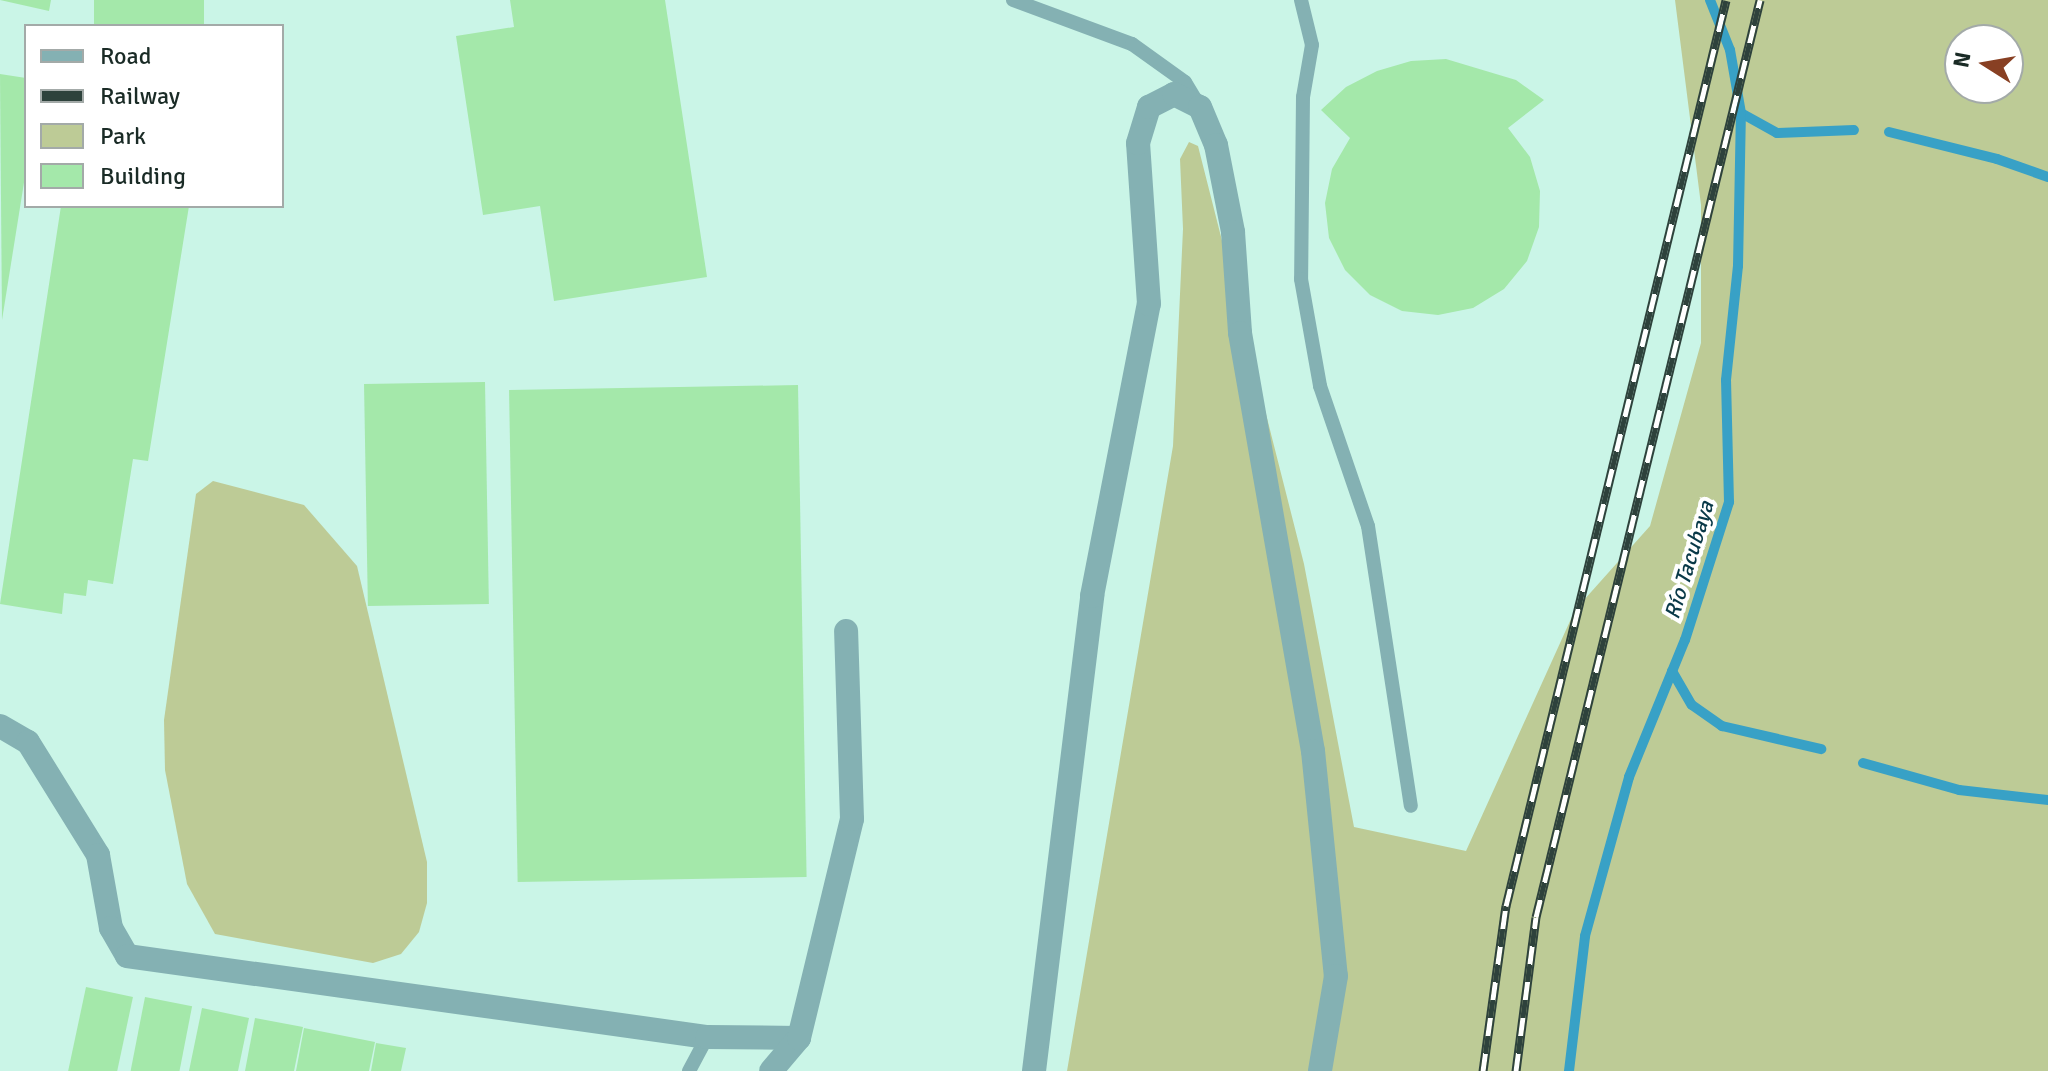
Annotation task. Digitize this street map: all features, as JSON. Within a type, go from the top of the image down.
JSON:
[{"type":"street","points":[[1034,1071],[1092,596],[1149,304],[1138,143],[1149,107],[1174,94],[1200,107],[1216,145],[1233,232],[1240,333],[1313,751],[1336,976],[1320,1071]]},
{"type":"street","points":[[771,1071],[799,1038],[852,819],[846,631]]},
{"type":"street","points":[[0,726],[28,742],[98,855],[111,928],[127,956],[707,1037],[799,1038]]},
{"type":"lane","points":[[1013,0],[1132,44],[1185,82],[1200,107]]},
{"type":"lane","points":[[1301,0],[1312,45],[1303,97],[1301,279],[1320,386],[1368,526],[1411,806]]},
{"type":"lane","points":[[689,1071],[707,1037]]},
{"type":"green space","points":[[1675,0],[2048,0],[2048,1071],[1067,1071],[1173,446],[1183,229],[1180,159],[1189,142],[1198,146],[1304,564],[1354,827],[1466,851],[1575,610],[1650,526],[1701,343],[1701,205]]},
{"type":"green space","points":[[213,481],[304,505],[357,566],[427,862],[427,903],[419,932],[401,954],[373,963],[215,934],[187,884],[165,770],[164,720],[196,494]]},
{"type":"building","points":[[0,0],[51,0],[49,11]]},
{"type":"building","points":[[94,0],[204,0],[204,24],[94,24]]},
{"type":"building","points":[[510,0],[665,0],[707,277],[554,301],[540,206],[483,215],[456,36],[514,27]]},
{"type":"building","points":[[1446,59],[1516,80],[1544,100],[1508,128],[1530,157],[1540,191],[1539,227],[1527,261],[1504,289],[1473,308],[1438,315],[1402,311],[1370,295],[1345,270],[1329,238],[1325,203],[1332,169],[1350,138],[1321,110],[1346,87],[1377,71],[1411,61]]},
{"type":"building","points":[[0,74],[24,78],[24,182],[2,320]]},
{"type":"building","points":[[61,208],[189,208],[148,461],[133,459],[113,584],[88,580],[86,596],[64,593],[62,614],[0,604]]},
{"type":"building","points":[[485,382],[489,604],[368,606],[364,384]]},
{"type":"building","points":[[798,385],[807,877],[518,882],[509,390]]},
{"type":"building","points":[[86,987],[133,997],[117,1071],[68,1071]]},
{"type":"building","points":[[145,997],[192,1006],[180,1071],[131,1071]]},
{"type":"building","points":[[202,1008],[249,1018],[238,1071],[189,1071]]},
{"type":"building","points":[[255,1018],[303,1027],[294,1071],[245,1071]]},
{"type":"building","points":[[304,1028],[375,1042],[369,1071],[296,1071]]},
{"type":"building","points":[[376,1043],[406,1048],[401,1071],[371,1071]]},
{"type":"waterway","name":"Río Tacubaya","points":[[1569,1071],[1585,936],[1629,777],[1685,640],[1729,502],[1726,380],[1738,266],[1741,113],[1730,50],[1710,0]]},
{"type":"waterway","points":[[1741,113],[1777,133],[1854,130]]},
{"type":"waterway","points":[[1889,132],[1997,159],[2048,177]]},
{"type":"waterway","points":[[1672,671],[1692,705],[1722,726],[1821,749]]},
{"type":"waterway","points":[[1863,763],[1959,790],[2048,800]]},
{"type":"railway","points":[[1483,1071],[1506,906],[1726,0]]},
{"type":"railway","points":[[1516,1071],[1536,917],[1760,0]]}]
